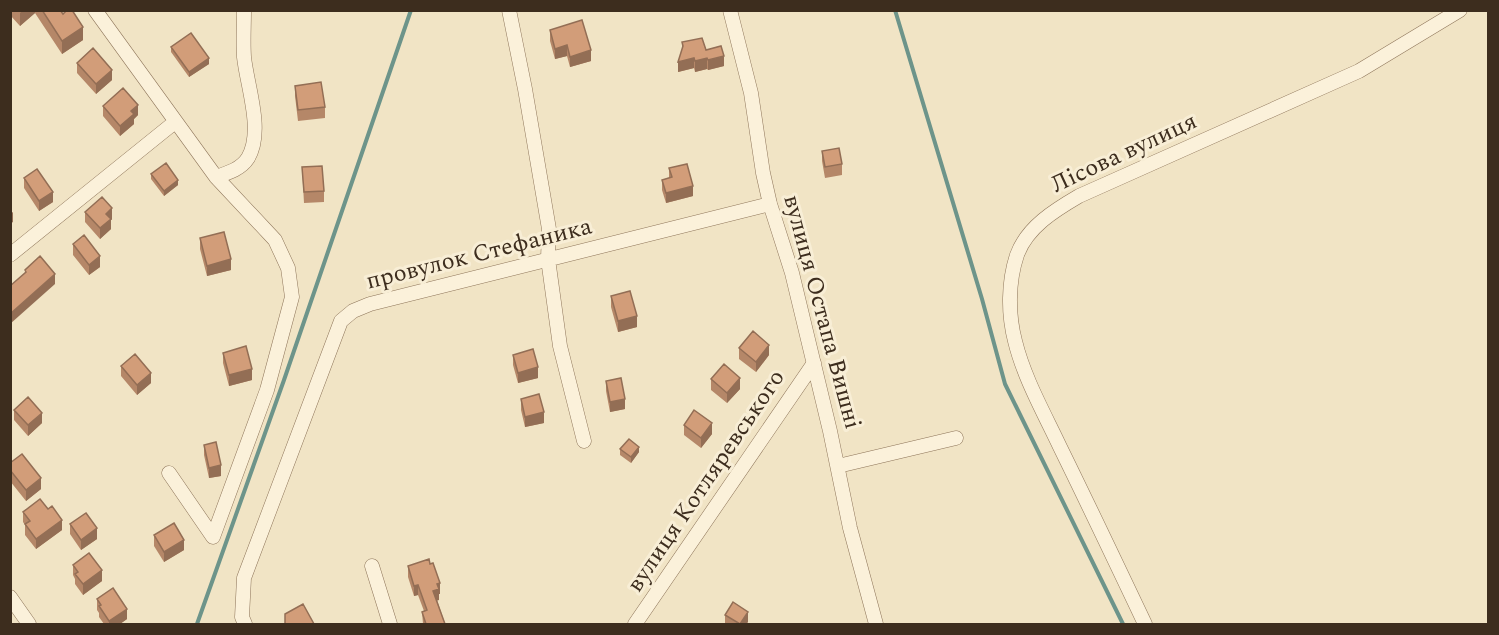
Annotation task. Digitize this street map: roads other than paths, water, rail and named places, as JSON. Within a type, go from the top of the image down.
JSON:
[{"type":"street","points":[[95,10],[216,177],[275,240],[288,268],[292,297],[267,390],[213,537],[169,473]]},
{"type":"street","points":[[216,177],[237,169],[247,160],[253,146],[251,98],[244,57],[244,10]]},
{"type":"street","points":[[509,10],[549,229],[548,259],[560,345],[584,441]]},
{"type":"street","name":"вулиця Остапа Вишні","points":[[730,10],[751,93],[770,204],[792,273],[838,466],[850,528],[876,624]]},
{"type":"street","name":"Лісова вулиця","points":[[1145,624],[1044,413],[1015,342],[1010,311],[1012,279],[1018,254],[1032,232],[1050,213],[1079,196],[1359,71],[1460,10]]},
{"type":"street","points":[[10,255],[175,122]]},
{"type":"street","name":"провулок Стефаника","points":[[245,624],[242,617],[244,578],[341,321],[353,311],[370,304],[770,204]]},
{"type":"street","name":"вулиця Котляревського","points":[[635,624],[814,363]]},
{"type":"street","points":[[838,466],[956,438]]},
{"type":"street","points":[[372,566],[390,624]]},
{"type":"street","points":[[10,597],[29,624]]},
{"type":"waterway","points":[[197,624],[284,380],[411,10]]},
{"type":"waterway","points":[[895,10],[982,299],[1005,384],[1123,624]]}]
